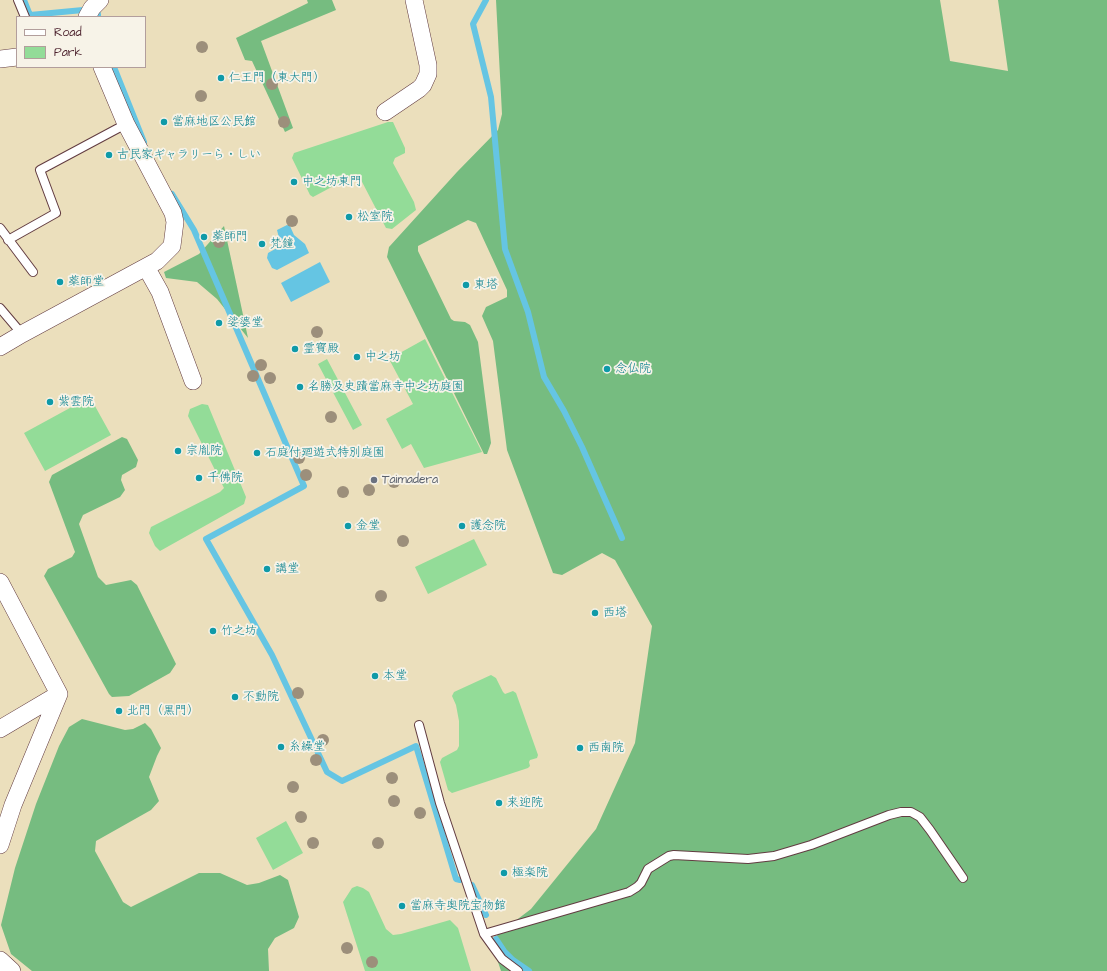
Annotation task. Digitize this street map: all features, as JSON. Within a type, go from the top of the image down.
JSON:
[{"type":"street","points":[[386,112],[419,89],[423,85],[428,74],[428,65],[414,0]]},
{"type":"street","points":[[0,59],[16,57]]},
{"type":"street","points":[[0,347],[157,261],[172,246],[175,222],[173,213],[126,124],[102,68]]},
{"type":"street","points":[[146,267],[160,292],[193,381]]},
{"type":"street","points":[[0,582],[59,694],[14,805],[0,845]]},
{"type":"street","points":[[0,729],[59,694]]},
{"type":"street","points":[[0,960],[12,971]]},
{"type":"lane","points":[[18,0],[25,16]]},
{"type":"lane","points":[[8,240],[56,213],[40,170],[126,124]]},
{"type":"lane","points":[[0,228],[33,272]]},
{"type":"lane","points":[[0,308],[22,334]]},
{"type":"lane","points":[[419,725],[440,803],[484,934],[502,959],[518,971]]},
{"type":"lane","points":[[484,934],[629,892],[641,883],[648,869],[669,856],[748,859],[774,856],[811,845],[889,815],[901,812],[911,812],[920,817],[964,878]]},
{"type":"green space","points":[[307,0],[332,0],[336,10],[261,41],[293,128],[285,132],[252,61],[245,60],[236,38],[308,3]]},
{"type":"green space","points":[[496,0],[940,0],[950,61],[1008,71],[998,0],[1107,0],[1107,971],[501,971],[495,953],[494,941],[498,934],[531,909],[596,829],[635,743],[652,626],[615,560],[602,553],[562,575],[553,573],[507,450],[493,341],[482,316],[486,307],[507,297],[507,290],[476,223],[468,220],[418,246],[418,251],[451,319],[454,321],[465,322],[470,325],[478,342],[491,443],[487,454],[484,454],[387,257],[389,247],[457,172],[498,130],[502,114]]},
{"type":"green space","points":[[388,122],[393,122],[405,148],[405,153],[395,158],[393,163],[414,202],[416,210],[392,229],[386,228],[360,178],[356,174],[313,197],[310,195],[292,158],[294,153]]},
{"type":"green space","points":[[224,226],[248,338],[217,299],[197,282],[166,278],[164,272],[199,254]]},
{"type":"green space","points":[[425,339],[482,452],[424,468],[411,444],[402,449],[386,419],[413,404],[389,359]]},
{"type":"green space","points":[[327,359],[362,425],[353,430],[318,364]]},
{"type":"green space","points":[[90,397],[111,435],[45,471],[24,433]]},
{"type":"green space","points":[[202,404],[208,405],[246,497],[244,504],[160,551],[155,546],[149,533],[151,527],[220,492],[224,488],[188,416],[190,409]]},
{"type":"green space","points":[[122,437],[127,439],[138,460],[136,467],[122,475],[121,480],[125,490],[120,497],[83,515],[79,524],[98,577],[106,585],[131,580],[137,585],[176,664],[170,673],[129,696],[112,697],[44,576],[48,569],[72,557],[75,552],[49,482],[52,475]]},
{"type":"green space","points":[[474,539],[487,565],[428,594],[415,567]]},
{"type":"green space","points":[[491,675],[496,678],[505,694],[513,691],[516,693],[538,755],[537,758],[530,760],[530,766],[528,768],[452,793],[448,790],[440,762],[442,758],[457,750],[459,746],[459,721],[456,705],[452,696],[454,692]]},
{"type":"green space","points":[[82,719],[125,730],[133,729],[145,723],[151,729],[161,748],[149,777],[159,801],[151,810],[96,841],[95,851],[123,902],[131,907],[199,873],[220,873],[247,885],[259,883],[280,875],[288,880],[299,917],[294,928],[275,938],[268,949],[269,971],[32,971],[11,954],[1,925],[15,868],[36,804],[59,746],[69,727]]},
{"type":"green space","points":[[286,821],[303,853],[273,870],[256,838]]},
{"type":"green space","points":[[357,886],[369,892],[386,929],[393,935],[450,920],[458,928],[471,971],[365,971],[343,902],[352,888]]},
{"type":"water","points":[[287,225],[290,226],[294,235],[305,244],[309,253],[277,270],[272,268],[267,258],[268,253],[277,248],[279,238],[277,230]]},
{"type":"water","points":[[320,262],[330,282],[291,302],[281,283]]},
{"type":"waterway","points":[[24,0],[30,15],[83,10],[98,14],[98,16]]},
{"type":"waterway","points":[[486,0],[473,24],[491,97],[505,249],[528,312],[544,377],[564,411],[582,447],[622,538]]},
{"type":"waterway","points":[[114,68],[144,142]]},
{"type":"waterway","points":[[172,194],[194,230],[304,486],[206,539],[272,655],[327,772],[342,781],[416,746],[456,879],[460,880]]},
{"type":"waterway","points":[[472,885],[486,915]]},
{"type":"waterway","points":[[496,939],[504,951],[513,960],[529,971]]},
{"type":"place","name":"仁王門（東大門）","points":[[221,78]]},
{"type":"place","name":"當麻地区公民館","points":[[164,122]]},
{"type":"place","name":"古民家ギャラリーら・しい","points":[[109,155]]},
{"type":"place","name":"中之坊東門","points":[[294,182]]},
{"type":"place","name":"松室院","points":[[349,217]]},
{"type":"place","name":"薬師門","points":[[204,237]]},
{"type":"place","name":"梵鐘","points":[[262,244]]},
{"type":"place","name":"薬師堂","points":[[60,282]]},
{"type":"place","name":"東塔","points":[[466,285]]},
{"type":"place","name":"娑婆堂","points":[[219,323]]},
{"type":"place","name":"霊寳殿","points":[[295,349]]},
{"type":"place","name":"中之坊","points":[[357,357]]},
{"type":"place","name":"念仏院","points":[[607,369]]},
{"type":"place","name":"名勝及史蹟當麻寺中之坊庭園","points":[[300,387]]},
{"type":"place","name":"紫雲院","points":[[50,402]]},
{"type":"place","name":"宗胤院","points":[[178,451]]},
{"type":"place","name":"石庭付廻遊式特別庭園","points":[[257,453]]},
{"type":"place","name":"千佛院","points":[[199,478]]},
{"type":"place","name":"Taimadera","points":[[374,480]]},
{"type":"place","name":"金堂","points":[[348,526]]},
{"type":"place","name":"護念院","points":[[462,526]]},
{"type":"place","name":"講堂","points":[[267,569]]},
{"type":"place","name":"西塔","points":[[595,613]]},
{"type":"place","name":"竹之坊","points":[[213,631]]},
{"type":"place","name":"本堂","points":[[375,676]]},
{"type":"place","name":"不動院","points":[[235,697]]},
{"type":"place","name":"北門（黒門）","points":[[119,711]]},
{"type":"place","name":"糸繰堂","points":[[281,747]]},
{"type":"place","name":"西南院","points":[[580,748]]},
{"type":"place","name":"来迎院","points":[[499,803]]},
{"type":"place","name":"極楽院","points":[[504,873]]},
{"type":"place","name":"當麻寺奥院宝物館","points":[[402,906]]}]
